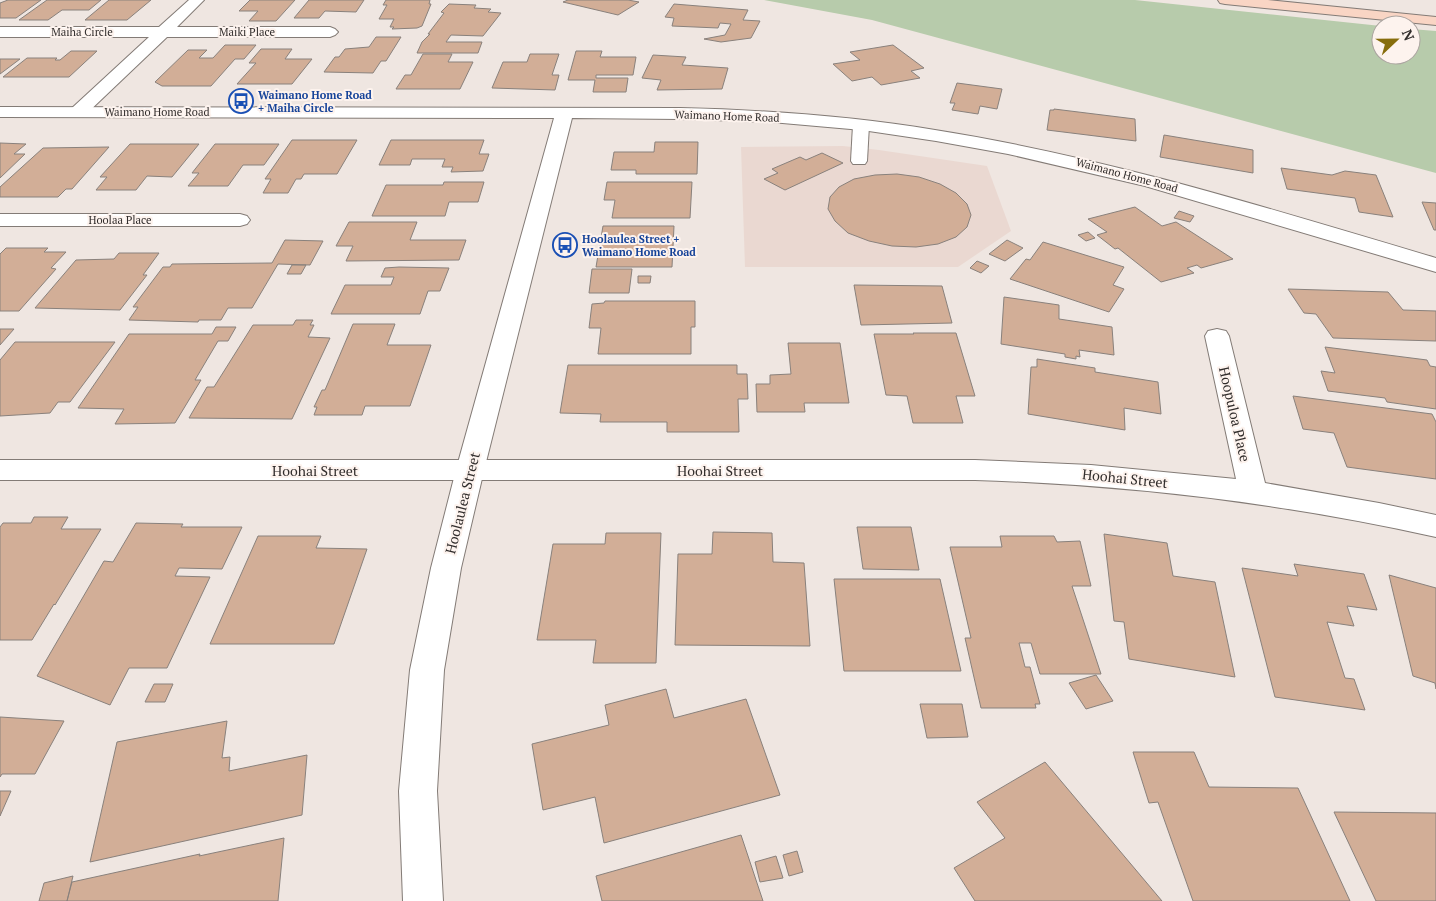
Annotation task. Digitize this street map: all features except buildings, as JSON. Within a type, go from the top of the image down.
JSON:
[{"type":"main road","points":[[1225,0],[1436,21]]},
{"type":"street","points":[[78,112],[197,0]]},
{"type":"street","name":"Maiha Circle","points":[[0,32],[165,32]]},
{"type":"street","name":"Maiki Place","points":[[165,32],[330,32]]},
{"type":"street","name":"Waimano Home Road","points":[[0,112],[710,114],[861,125],[962,139],[1066,160],[1201,195],[1436,265]]},
{"type":"street","name":"Hoolaulea Street","points":[[423,901],[418,791],[427,670],[446,568],[470,470],[564,113]]},
{"type":"street","name":"Hoolaa Place","points":[[0,220],[240,220]]},
{"type":"street","name":"Hoopuloa Place","points":[[1217,336],[1253,492]]},
{"type":"street","name":"Hoohai Street","points":[[0,470],[975,470],[1060,472],[1253,492],[1436,526]]},
{"type":"lane","points":[[860,161],[861,125]]},
{"type":"shaded area","points":[[843,146],[987,166],[1011,231],[958,267],[745,267],[741,147]]},
{"type":"green space","points":[[764,0],[1135,0],[1371,25],[1371,65],[1421,65],[1421,30],[1436,31],[1436,173],[872,20]]},
{"type":"place","name":"Waimano Home Road + Maiha Circle","points":[[241,101]]},
{"type":"place","name":"Hoolaulea Street + Waimano Home Road","points":[[565,245]]}]
